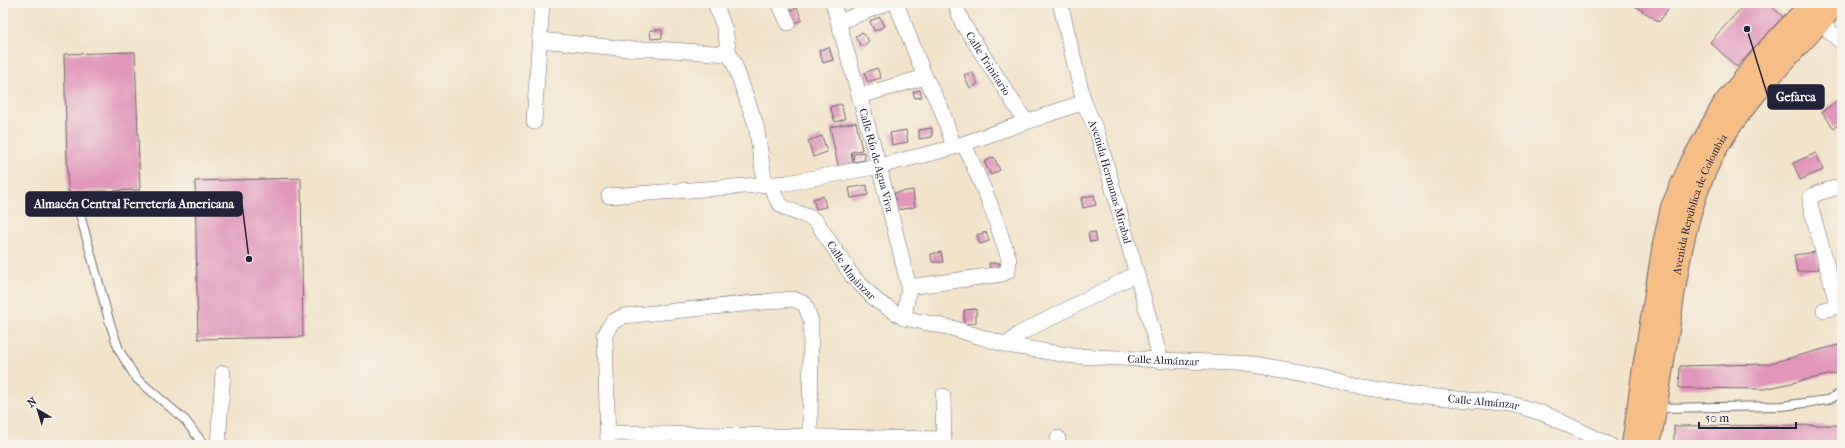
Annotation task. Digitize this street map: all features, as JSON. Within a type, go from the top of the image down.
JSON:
[{"type":"main road","name":"Avenida República de Colombia","points":[[1649,445],[1679,256],[1701,178],[1736,117],[1821,7]]},
{"type":"main road","name":"Avenida República de Colombia","points":[[1633,445],[1664,244],[1672,207],[1692,162],[1724,104],[1769,49],[1821,7]]},
{"type":"street","points":[[534,122],[542,3]]},
{"type":"street","name":"Calle Almánzar","points":[[715,3],[725,30],[729,54],[734,63],[756,125],[768,184],[780,204],[790,211],[809,217],[816,221],[854,277],[877,301],[904,318],[952,328],[1007,345],[1073,356],[1254,364],[1306,373],[1349,385],[1415,395],[1512,404],[1552,417],[1610,445]]},
{"type":"street","points":[[779,3],[788,23]]},
{"type":"street","name":"Calle Río de Agua Viva","points":[[833,3],[880,166],[909,287],[904,318]]},
{"type":"street","points":[[839,22],[887,3]]},
{"type":"street","points":[[896,3],[925,77],[959,146],[990,201],[1009,259],[1008,271],[1002,274],[909,287]]},
{"type":"street","name":"Calle Trinitario","points":[[957,3],[957,9],[962,24],[1026,122]]},
{"type":"street","name":"Avenida Hermanas Mirabal","points":[[1060,3],[1084,102],[1098,135],[1161,361]]},
{"type":"street","points":[[1821,7],[1842,43]]},
{"type":"street","points":[[540,40],[628,49],[656,48],[729,54]]},
{"type":"street","points":[[860,96],[925,77]]},
{"type":"street","points":[[609,196],[788,183],[880,166],[959,146],[1084,102]]},
{"type":"street","points":[[1835,307],[1810,204],[1811,196],[1842,186]]},
{"type":"street","points":[[1007,345],[1019,334],[1136,274]]},
{"type":"street","points":[[810,436],[811,321],[805,304],[793,299],[624,316],[612,322],[605,335],[609,439],[810,436],[944,442],[943,396]]},
{"type":"street","points":[[218,445],[223,373]]},
{"type":"lane","points":[[78,208],[109,320],[119,350],[136,378],[185,420],[204,445]]},
{"type":"lane","points":[[1656,408],[1782,406],[1826,400],[1842,393]]},
{"type":"building","points":[[1631,3],[1672,3],[1659,22]]},
{"type":"building","points":[[1746,3],[1768,3],[1783,17],[1737,67],[1710,42]]},
{"type":"building","points":[[797,8],[802,20],[793,24],[788,12]]},
{"type":"building","points":[[880,17],[885,26],[874,31],[870,21]]},
{"type":"building","points":[[650,30],[662,30],[662,38],[651,39]]},
{"type":"building","points":[[862,32],[869,41],[862,47],[855,37]]},
{"type":"building","points":[[829,47],[833,60],[823,63],[819,50]]},
{"type":"building","points":[[135,52],[140,190],[68,192],[64,54]]},
{"type":"building","points":[[877,68],[881,78],[868,82],[864,73]]},
{"type":"building","points":[[972,72],[978,84],[970,88],[964,75]]},
{"type":"building","points":[[920,90],[922,97],[915,98],[913,92]]},
{"type":"building","points":[[1842,97],[1842,122],[1834,128],[1822,112]]},
{"type":"building","points":[[841,104],[845,119],[835,122],[830,107]]},
{"type":"building","points":[[856,122],[862,150],[851,152],[853,163],[838,166],[830,127]]},
{"type":"building","points":[[932,128],[932,137],[919,139],[919,130]]},
{"type":"building","points":[[906,130],[908,142],[892,145],[890,133]]},
{"type":"building","points":[[822,136],[827,152],[813,157],[808,141]]},
{"type":"building","points":[[864,152],[865,160],[854,162],[853,154]]},
{"type":"building","points":[[1816,153],[1823,170],[1800,180],[1793,163]]},
{"type":"building","points":[[994,157],[1000,170],[991,175],[984,162]]},
{"type":"building","points":[[301,178],[303,337],[198,339],[195,181]]},
{"type":"building","points":[[867,185],[868,195],[851,198],[849,188]]},
{"type":"building","points":[[913,190],[915,207],[897,210],[894,193]]},
{"type":"building","points":[[1094,195],[1096,205],[1083,208],[1081,198]]},
{"type":"building","points":[[823,196],[826,207],[816,209],[813,199]]},
{"type":"building","points":[[986,232],[989,241],[980,244],[977,235]]},
{"type":"building","points":[[1095,232],[1097,241],[1090,242],[1088,233]]},
{"type":"building","points":[[941,252],[943,262],[932,262],[931,254]]},
{"type":"building","points":[[1817,252],[1819,269],[1797,272],[1794,255]]},
{"type":"building","points":[[989,263],[1000,263],[1000,272],[990,272]]},
{"type":"building","points":[[976,309],[976,323],[964,324],[964,310]]},
{"type":"building","points":[[1842,344],[1842,372],[1764,389],[1679,388],[1680,366],[1767,364]]},
{"type":"building","points":[[1842,425],[1842,445],[1674,445],[1674,426]]},
{"type":"place","name":"Gefarca","points":[[1747,29]]},
{"type":"place","name":"Almacén Central Ferretería Americana","points":[[249,259]]}]
